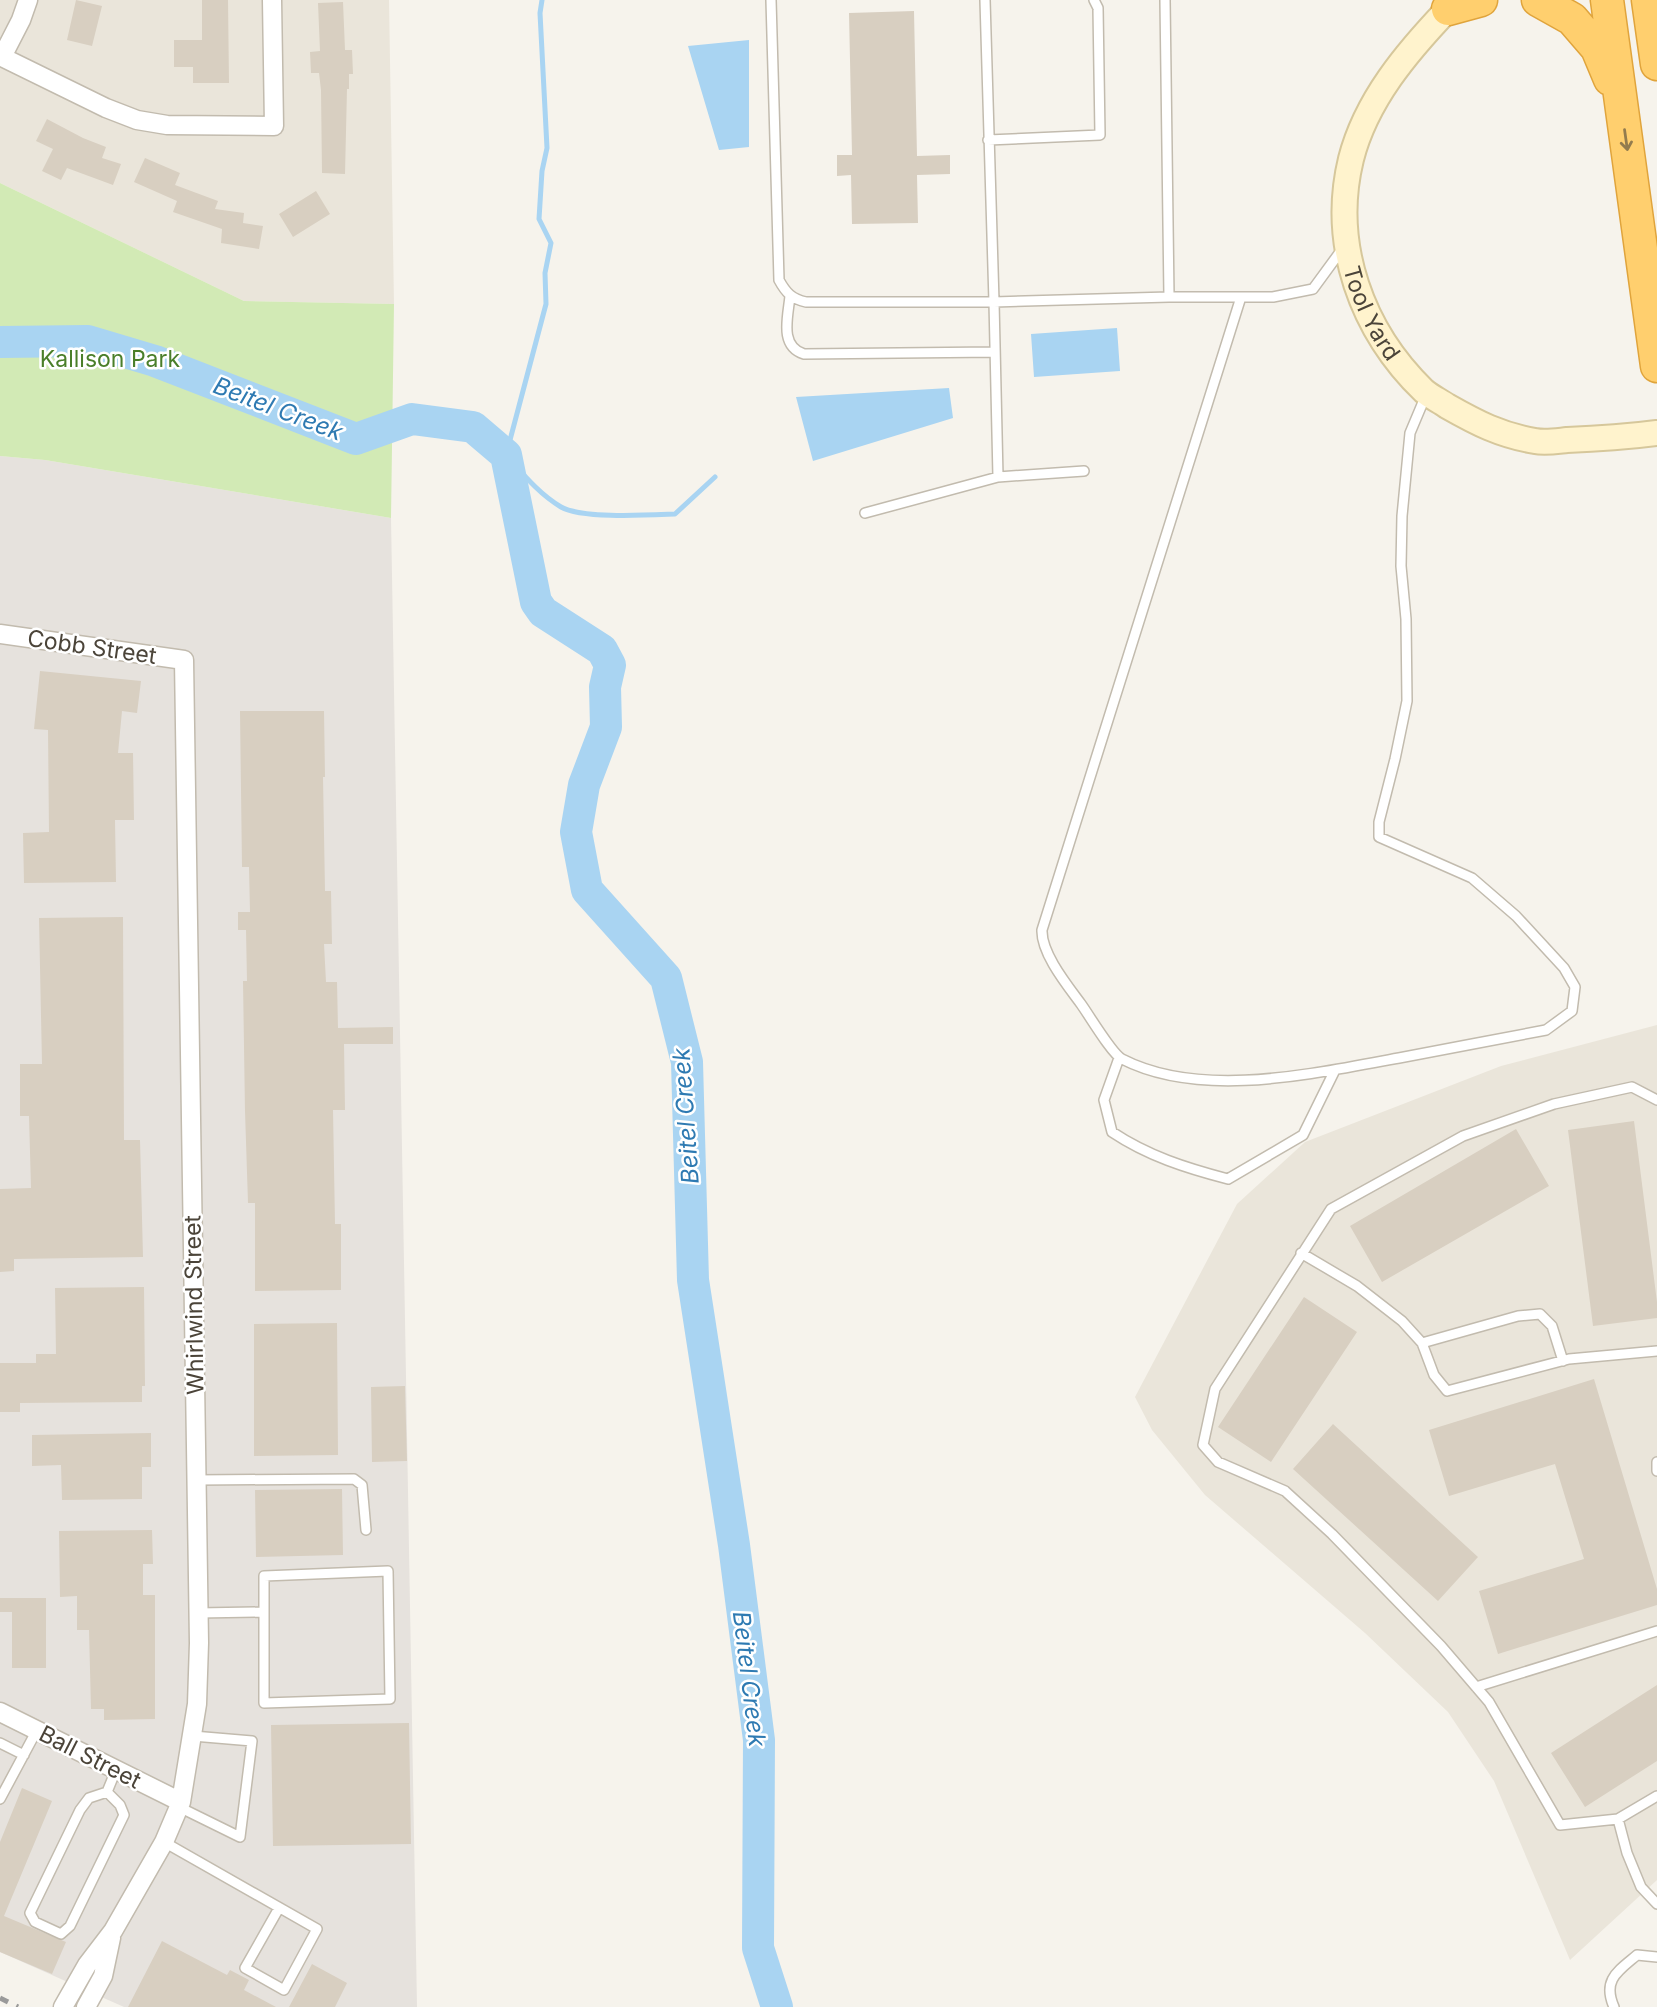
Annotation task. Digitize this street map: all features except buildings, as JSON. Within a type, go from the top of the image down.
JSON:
[{"type":"highway","points":[[1452,5],[1481,0]]},
{"type":"highway","points":[[1538,0],[1572,19],[1597,48],[1621,104]]},
{"type":"highway","points":[[1607,0],[1657,366]]},
{"type":"highway","points":[[1648,0],[1657,64]]},
{"type":"street","points":[[27,0],[21,20],[1,57],[106,108],[137,120],[167,125],[274,126],[272,0]]},
{"type":"street","name":"Tool Yard","points":[[1452,5],[1399,63],[1376,99],[1359,136],[1345,191],[1346,244],[1356,289],[1386,348],[1426,393],[1484,427],[1537,441],[1615,439],[1657,432]]},
{"type":"street","name":"Cobb Street","points":[[0,634],[184,660]]},
{"type":"street","name":"Whirlwind Street","points":[[63,2007],[87,1965],[113,1931],[164,1842],[180,1804],[197,1704],[198,1613],[184,660]]},
{"type":"street","name":"Ball Street","points":[[0,1712],[180,1804]]},
{"type":"street","name":"Whirlwind Street","points":[[86,2007],[103,1976],[113,1931]]},
{"type":"lane","points":[[771,0],[779,280],[790,296],[806,302],[1273,297],[1313,289],[1346,244]]},
{"type":"lane","points":[[985,0],[998,477]]},
{"type":"lane","points":[[988,140],[1100,135],[1098,8],[1094,0]]},
{"type":"lane","points":[[1165,0],[1169,297]]},
{"type":"lane","points":[[790,296],[787,337],[791,347],[804,354],[995,352]]},
{"type":"lane","points":[[1241,297],[1042,930],[1042,944],[1119,1058],[1160,1072],[1213,1081],[1272,1079],[1335,1070],[1546,1030],[1572,1011],[1576,987],[1564,968],[1516,916],[1472,878],[1379,837],[1379,822],[1407,701],[1406,619],[1401,566],[1402,516],[1410,433],[1426,393]]},
{"type":"lane","points":[[865,513],[998,477],[1084,471]]},
{"type":"lane","points":[[1119,1058],[1104,1100],[1112,1132],[1135,1147],[1177,1166],[1228,1179],[1303,1135],[1335,1070]]},
{"type":"lane","points":[[1657,1100],[1632,1087],[1554,1104],[1463,1136],[1331,1209],[1215,1389],[1202,1446],[1218,1462],[1285,1491],[1342,1543],[1441,1646],[1489,1702],[1560,1825],[1618,1819],[1657,1796]]},
{"type":"lane","points":[[1301,1254],[1357,1286],[1402,1321],[1422,1343],[1434,1374],[1447,1391],[1563,1361],[1657,1351]]},
{"type":"lane","points":[[1422,1343],[1518,1316],[1540,1314],[1552,1326],[1563,1361]]},
{"type":"lane","points":[[1657,1462],[1657,1471]]},
{"type":"lane","points":[[196,1480],[354,1479],[362,1485],[366,1530]]},
{"type":"lane","points":[[388,1571],[390,1699],[264,1703],[264,1612],[264,1576],[388,1571]]},
{"type":"lane","points":[[198,1613],[264,1612]]},
{"type":"lane","points":[[1476,1687],[1657,1630]]},
{"type":"lane","points":[[0,1798],[37,1730]]},
{"type":"lane","points":[[180,1804],[240,1837],[252,1741],[193,1736]]},
{"type":"lane","points":[[0,1743],[24,1755]]},
{"type":"lane","points":[[107,1792],[120,1805],[124,1815],[70,1926],[61,1934],[35,1922],[30,1913],[80,1810],[89,1798],[107,1792],[116,1770]]},
{"type":"lane","points":[[1618,1819],[1627,1853],[1641,1887],[1657,1903]]},
{"type":"lane","points":[[164,1842],[317,1929],[284,1990],[245,1968],[279,1908]]},
{"type":"lane","points":[[1614,2007],[1608,1994],[1613,1975],[1637,1955],[1657,1957]]},
{"type":"shaded area","points":[[0,0],[389,0],[394,304],[244,301],[0,183]]},
{"type":"shaded area","points":[[0,456],[45,460],[391,518],[417,2007],[124,2007],[0,1952]]},
{"type":"shaded area","points":[[1657,1025],[1657,1880],[1570,1960],[1494,1781],[1448,1712],[1365,1633],[1205,1495],[1152,1430],[1135,1397],[1237,1204],[1305,1142],[1501,1066]]},
{"type":"green space","name":"Kallison Park","points":[[0,183],[244,301],[394,304],[391,518],[45,460],[0,456]]},
{"type":"water","points":[[749,40],[749,147],[719,150],[688,46]]},
{"type":"water","points":[[1117,328],[1120,371],[1034,377],[1031,334]]},
{"type":"water","points":[[949,388],[953,418],[813,461],[796,397]]},
{"type":"waterway","points":[[542,0],[540,13],[547,148],[542,171],[539,219],[551,243],[545,273],[546,304],[506,455],[553,502],[571,511],[584,513],[675,514],[715,477]]},
{"type":"waterway","name":"Beitel Creek","points":[[0,342],[88,341],[155,361],[356,439],[412,419],[473,427],[506,455],[536,602],[543,612],[602,650],[610,665],[605,687],[606,727],[584,785],[576,832],[587,890],[666,978],[687,1062],[693,1280],[734,1545],[759,1740],[758,1948],[777,2007]]},
{"type":"railway","points":[[0,1998],[18,2007]]}]
